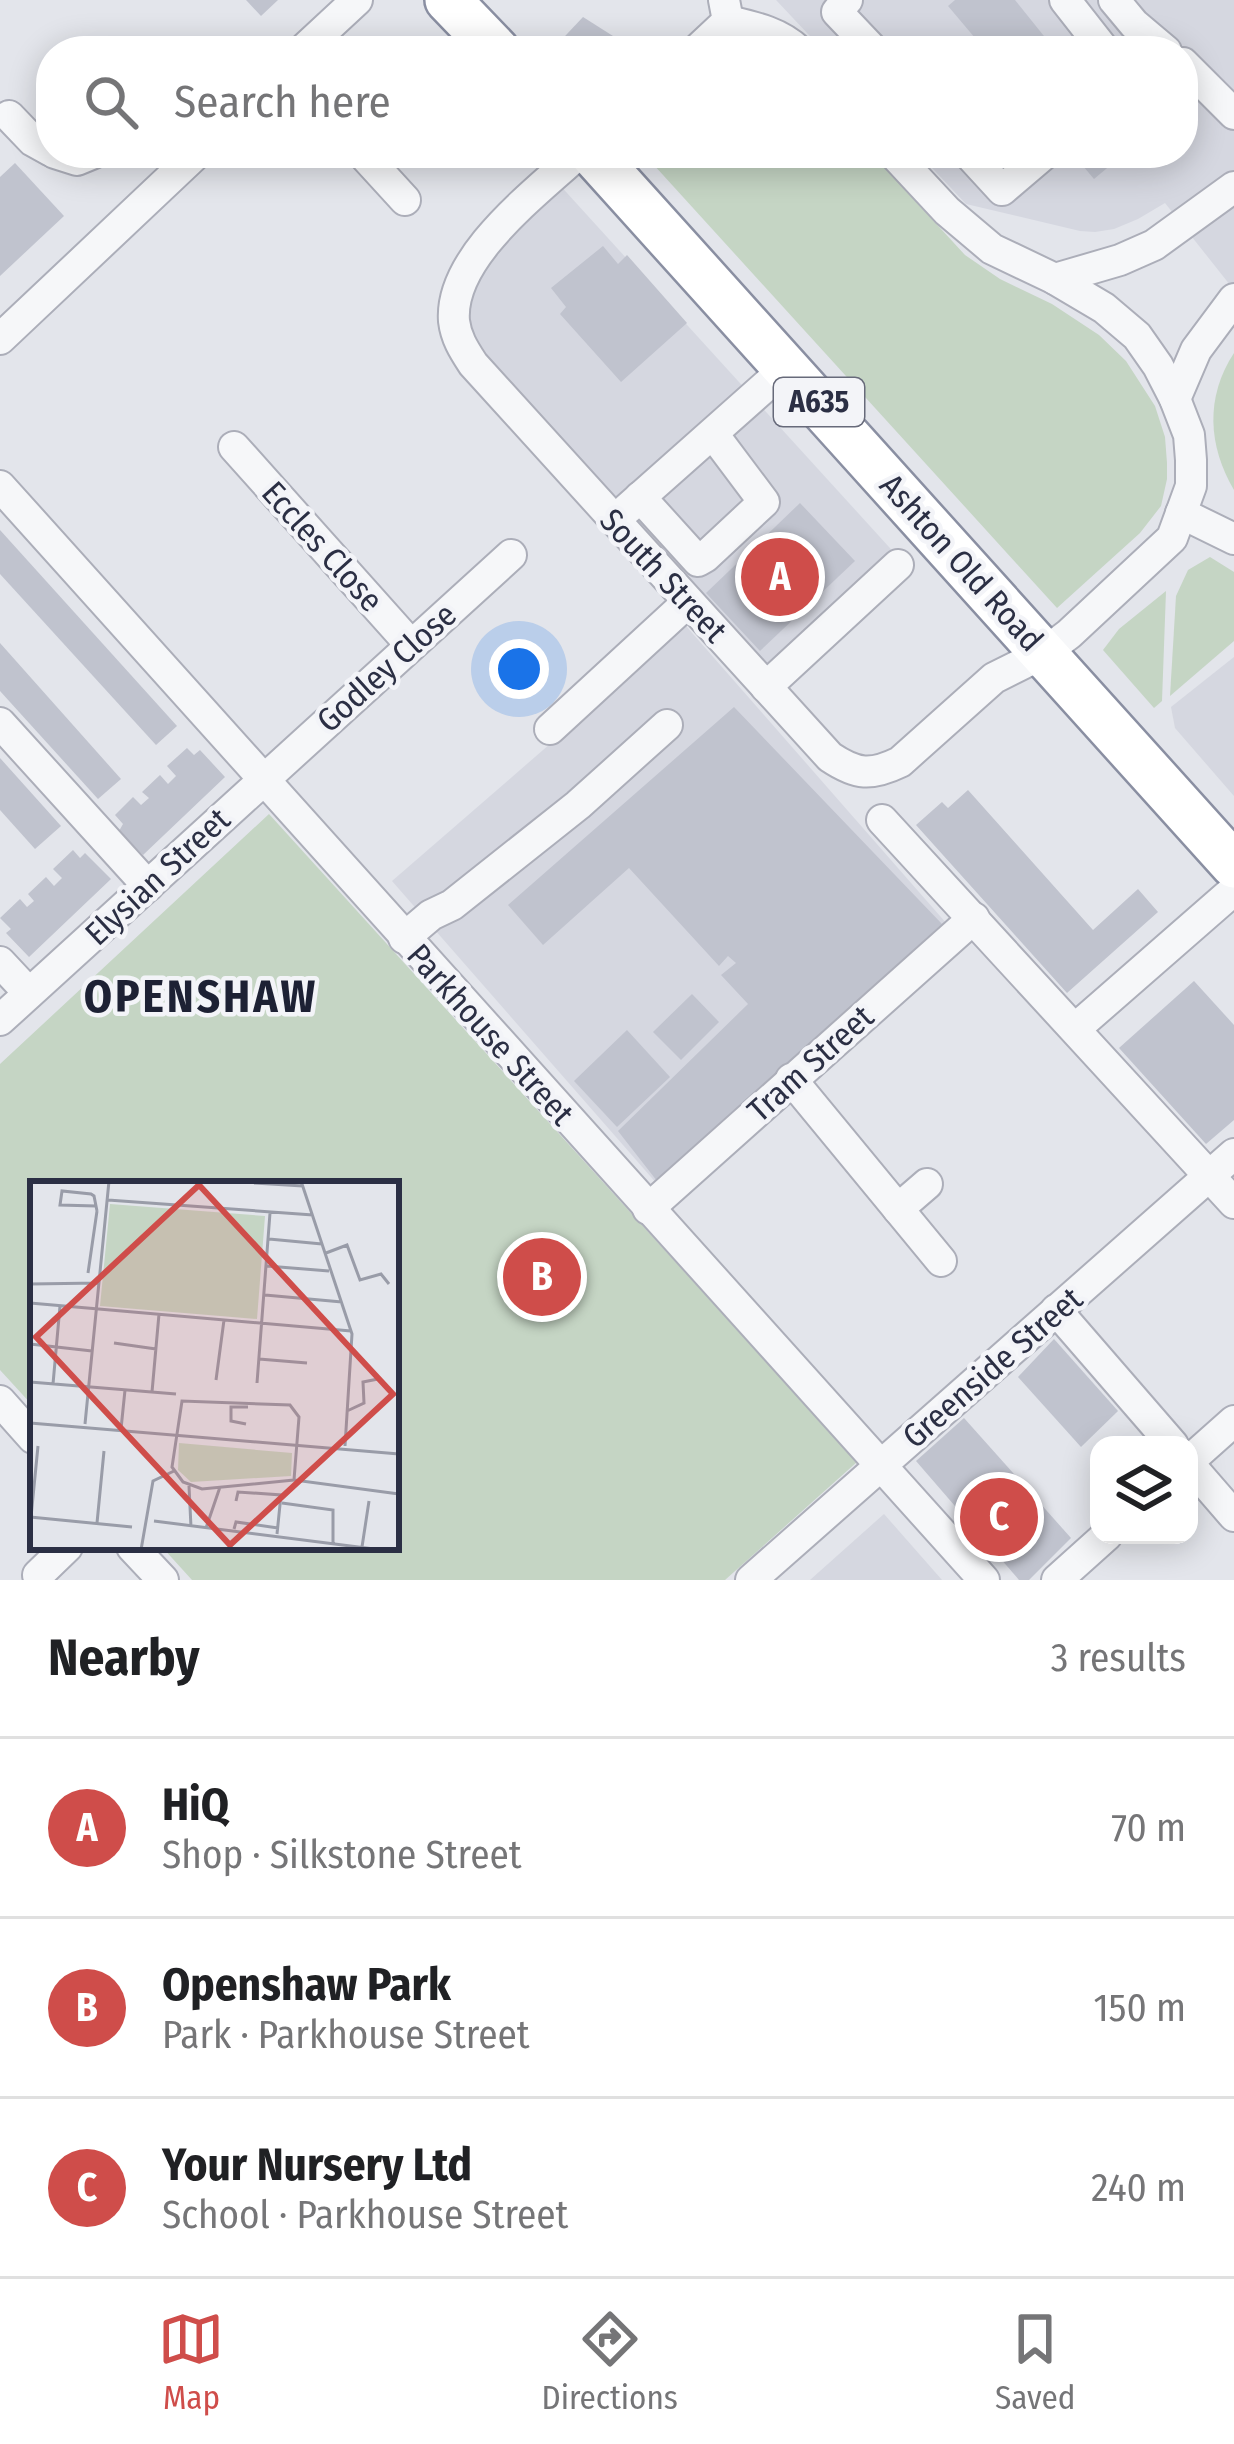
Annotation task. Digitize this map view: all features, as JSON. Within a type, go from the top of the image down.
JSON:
[{"type":"highway","points":[[448,0],[483,36]]},
{"type":"highway","name":"Ashton Old Road","points":[[606,168],[1234,865]]},
{"type":"street","points":[[318,36],[357,0]]},
{"type":"street","points":[[847,0],[837,12],[860,36]]},
{"type":"street","points":[[1065,0],[1093,36]]},
{"type":"street","points":[[1114,0],[1148,36]]},
{"type":"street","points":[[707,36],[726,11],[777,36]]},
{"type":"street","points":[[1198,75],[1230,101]]},
{"type":"street","points":[[9,116],[36,143]]},
{"type":"street","points":[[0,339],[181,168]]},
{"type":"street","points":[[376,168],[405,200]]},
{"type":"street","name":"South Street","points":[[563,168],[500,227],[471,262],[455,307],[460,344],[613,521],[830,757],[848,770],[885,770],[994,678],[1044,653]]},
{"type":"street","points":[[907,168],[981,241],[1104,308],[1137,336],[1158,366],[1189,436],[1191,486],[1172,538],[1044,653]]},
{"type":"street","points":[[982,168],[1002,190],[1028,168]]},
{"type":"street","points":[[1055,279],[1154,245],[1234,187]]},
{"type":"street","points":[[1175,399],[1196,350],[1234,299]]},
{"type":"street","points":[[613,521],[788,367]]},
{"type":"street","points":[[640,497],[698,561],[705,557],[764,502],[713,434]]},
{"type":"street","name":"Eccles Close","points":[[234,447],[412,645]]},
{"type":"street","name":"Parkhouse Street","points":[[0,486],[984,1580]]},
{"type":"street","points":[[1180,513],[1234,539]]},
{"type":"street","name":"Godley Close","points":[[261,779],[511,555]]},
{"type":"street","points":[[766,687],[898,565]]},
{"type":"street","points":[[550,729],[688,602]]},
{"type":"street","points":[[0,723],[148,886]]},
{"type":"street","points":[[404,938],[578,806],[667,725]]},
{"type":"street","name":"Elysian Street","points":[[0,1020],[261,779]]},
{"type":"street","points":[[882,820],[1234,1204]]},
{"type":"street","points":[[1076,1028],[1234,890]]},
{"type":"street","name":"Tram Street","points":[[648,1209],[974,918]]},
{"type":"street","points":[[0,962],[29,993]]},
{"type":"street","points":[[791,1079],[941,1261]]},
{"type":"street","name":"Greenside Street","points":[[772,1574],[880,1466],[1234,1154]]},
{"type":"street","points":[[898,1209],[927,1184]]},
{"type":"street","points":[[1056,1310],[1165,1436]]},
{"type":"street","points":[[0,1401],[30,1435]]},
{"type":"street","points":[[1198,1454],[1234,1421]]},
{"type":"street","points":[[1198,1473],[1234,1516]]},
{"type":"street","points":[[1057,1580],[1097,1544]]},
{"type":"street","points":[[38,1575],[64,1550]]},
{"type":"street","points":[[135,1550],[163,1580]]},
{"type":"shaded area","points":[[776,0],[1234,0],[1234,290],[1165,203],[1114,229],[1080,231],[966,204],[932,168],[1198,168],[1198,36],[810,36]]},
{"type":"shaded area","points":[[557,182],[899,558],[765,676],[467,342],[461,292]]},
{"type":"shaded area","points":[[686,626],[947,924],[658,1185],[392,881]]},
{"type":"shaded area","points":[[1234,657],[1234,796],[1175,728],[1171,707]]},
{"type":"shaded area","points":[[884,1514],[942,1580],[810,1580]]},
{"type":"green space","points":[[657,168],[885,168],[965,255],[1000,279],[1052,304],[1099,335],[1126,361],[1155,406],[1165,437],[1167,479],[1161,506],[1140,533],[1057,608]]},
{"type":"green space","points":[[1234,353],[1234,490],[1219,456],[1213,422],[1218,387]]},
{"type":"green space","points":[[1210,557],[1234,572],[1234,641],[1170,696],[1176,596],[1188,570]]},
{"type":"green space","points":[[1166,591],[1162,701],[1154,708],[1103,650],[1119,629]]},
{"type":"green space","points":[[269,814],[857,1462],[725,1580],[192,1580],[165,1550],[399,1550],[399,1181],[30,1181],[30,1403],[0,1370],[0,1064]]},
{"type":"building","points":[[246,0],[278,0],[261,16]]},
{"type":"building","points":[[955,0],[1015,0],[1044,36],[973,36],[948,6]]},
{"type":"building","points":[[583,17],[613,36],[565,36]]},
{"type":"building","points":[[15,163],[64,216],[0,276],[0,177]]},
{"type":"building","points":[[1085,168],[1107,168],[1094,179]]},
{"type":"building","points":[[603,246],[618,264],[627,255],[687,323],[621,382],[560,314],[566,307],[551,288]]},
{"type":"building","points":[[800,503],[855,561],[760,651],[706,593]]},
{"type":"building","points":[[0,530],[177,726],[156,745],[0,574]]},
{"type":"building","points":[[0,643],[121,779],[98,799],[0,691]]},
{"type":"building","points":[[734,707],[942,924],[657,1181],[618,1131],[748,1004],[721,975],[736,963],[728,956],[719,966],[629,868],[543,945],[508,905]]},
{"type":"building","points":[[187,748],[194,755],[200,750],[225,777],[143,855],[119,831],[123,824],[115,815],[133,797],[141,805],[149,798],[142,792],[160,775],[168,784],[176,776],[167,766]]},
{"type":"building","points":[[0,758],[61,826],[35,849],[0,810]]},
{"type":"building","points":[[968,790],[1093,930],[1138,889],[1158,912],[1067,993],[916,825],[942,802],[948,808]]},
{"type":"building","points":[[73,850],[80,858],[85,853],[111,879],[29,957],[6,933],[11,929],[0,918],[20,899],[27,907],[34,901],[28,894],[46,877],[54,886],[62,878],[53,869]]},
{"type":"building","points":[[1194,981],[1234,1025],[1234,1120],[1206,1144],[1119,1048]]},
{"type":"building","points":[[692,994],[719,1022],[681,1060],[653,1032]]},
{"type":"building","points":[[627,1030],[670,1077],[617,1127],[574,1081]]},
{"type":"building","points":[[1054,1339],[1118,1411],[1081,1447],[1018,1377]]},
{"type":"building","points":[[964,1418],[1071,1538],[1029,1580],[1019,1580],[916,1461]]},
{"type":"place","name":"HiQ","points":[[780,577]]},
{"type":"place","name":"Openshaw Park","points":[[542,1277]]},
{"type":"place","name":"Your Nursery Ltd","points":[[999,1517]]},
{"type":"district","name":"OPENSHAW","points":[[201,996]]}]
